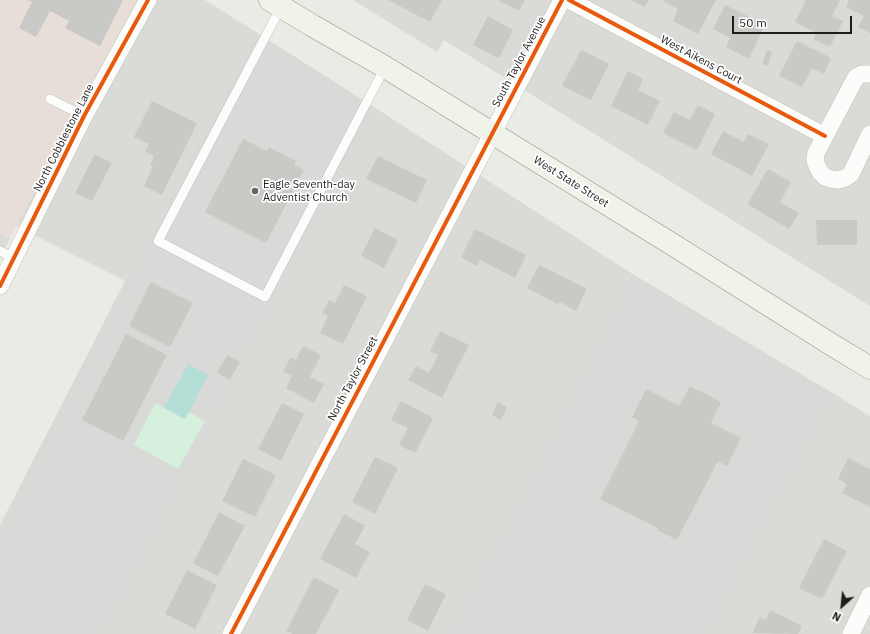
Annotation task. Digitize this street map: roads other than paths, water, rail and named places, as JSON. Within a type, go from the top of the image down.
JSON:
[{"type":"main road","name":"West State Street","points":[[275,3],[385,67],[869,365]]},
{"type":"street","name":"North Cobblestone Lane","points":[[0,286],[7,254],[148,0]]},
{"type":"street","name":"South Taylor Avenue","points":[[492,133],[562,0]]},
{"type":"street","name":"West Aikens Court","points":[[569,0],[825,136]]},
{"type":"street","points":[[870,74],[862,74],[856,77],[816,153],[815,160],[820,172],[825,177],[831,179],[838,180],[845,178],[850,174],[870,134]]},
{"type":"street","name":"North Taylor Street","points":[[231,634],[492,133]]},
{"type":"street","points":[[851,634],[870,595]]},
{"type":"lane","points":[[275,3],[158,241],[265,297],[385,67]]},
{"type":"lane","points":[[50,99],[84,116]]},
{"type":"place","name":"Eagle Seventh-day Adventist Church","points":[[255,191]]}]
